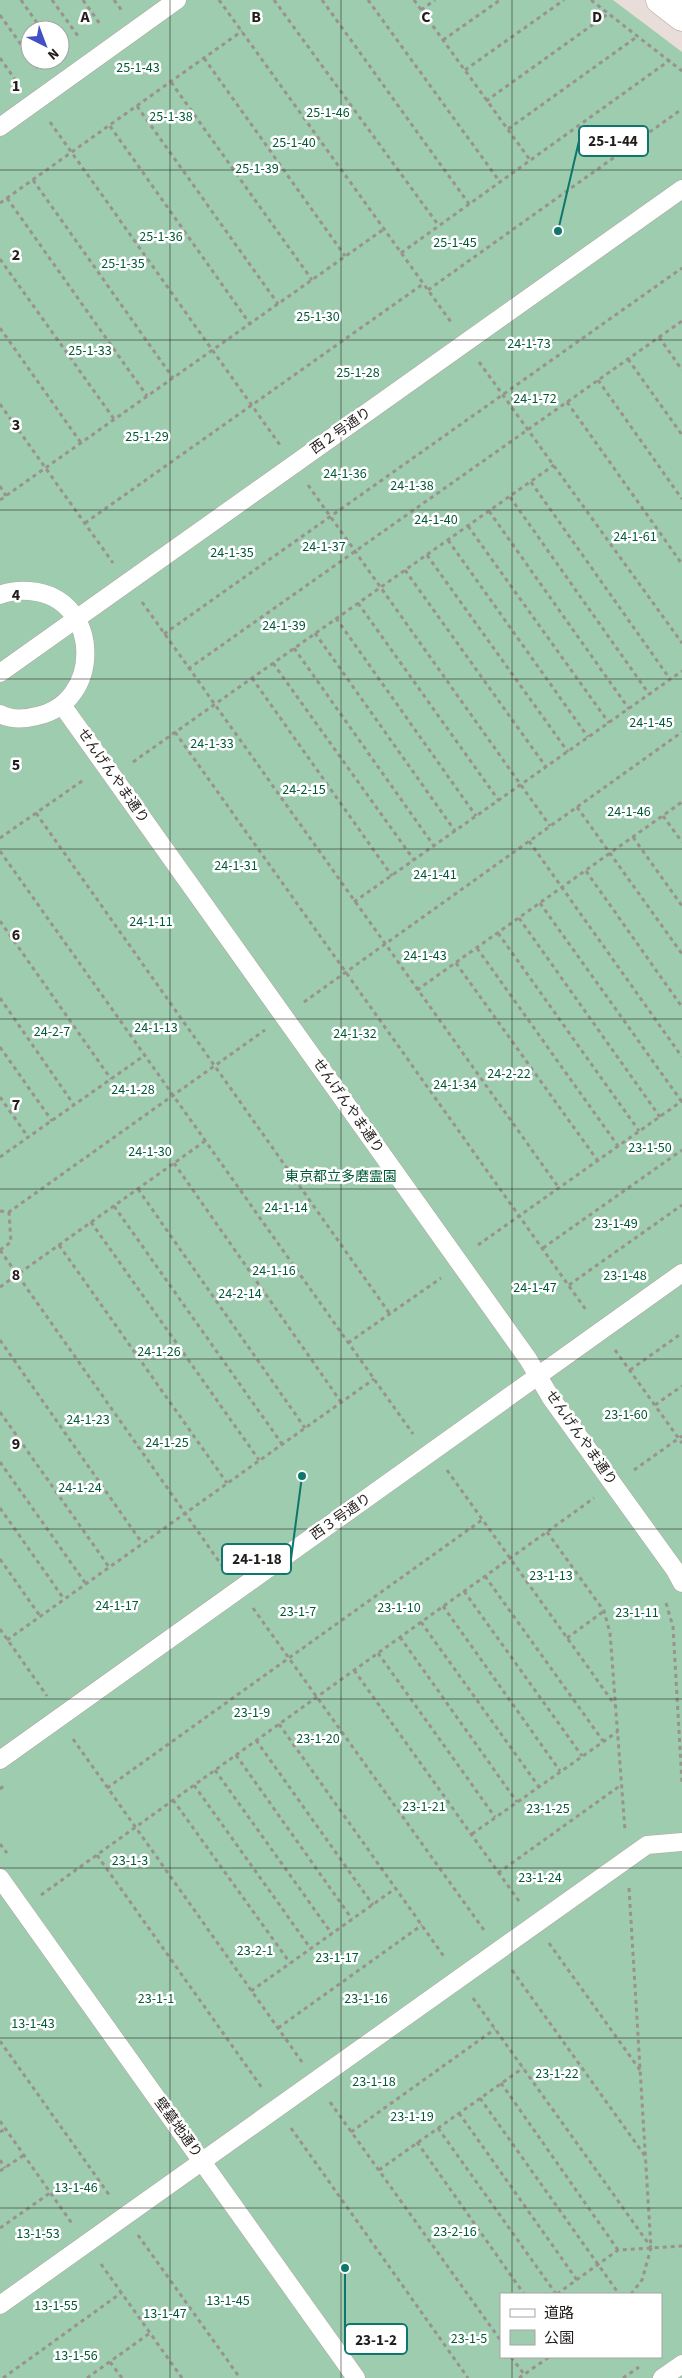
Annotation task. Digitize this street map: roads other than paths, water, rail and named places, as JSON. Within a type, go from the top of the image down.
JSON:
[{"type":"street","points":[[660,0],[682,16]]},
{"type":"lane","points":[[0,127],[177,0]]},
{"type":"lane","name":"西２号通り","points":[[0,673],[682,189]]},
{"type":"lane","points":[[0,595],[26,590],[46,594],[63,604],[77,618],[85,636],[87,654],[85,673],[76,690],[62,705],[46,714],[25,719],[0,714]]},
{"type":"lane","name":"せんげんやま通り","points":[[62,705],[284,1016],[538,1376],[551,1398],[675,1570],[682,1583]]},
{"type":"lane","name":"西３号通り","points":[[0,1760],[682,1273]]},
{"type":"lane","points":[[0,2305],[646,1845],[682,1842]]},
{"type":"lane","name":"壁墓地通り","points":[[0,1878],[356,2378]]},
{"type":"lane","points":[[662,2378],[682,2364]]},
{"type":"place","name":"25-1-44","points":[[558,231]]},
{"type":"place","name":"24-1-18","points":[[302,1476]]},
{"type":"place","name":"23-1-2","points":[[345,2268]]},
{"type":"park label","name":"25-1-43","points":[[138,68]]},
{"type":"park label","name":"25-1-46","points":[[328,113]]},
{"type":"park label","name":"25-1-38","points":[[171,117]]},
{"type":"park label","name":"25-1-40","points":[[294,143]]},
{"type":"park label","name":"25-1-39","points":[[257,169]]},
{"type":"park label","name":"25-1-36","points":[[161,237]]},
{"type":"park label","name":"25-1-45","points":[[455,243]]},
{"type":"park label","name":"25-1-35","points":[[123,264]]},
{"type":"park label","name":"25-1-30","points":[[318,317]]},
{"type":"park label","name":"24-1-73","points":[[529,344]]},
{"type":"park label","name":"25-1-33","points":[[90,351]]},
{"type":"park label","name":"25-1-28","points":[[358,373]]},
{"type":"park label","name":"24-1-72","points":[[535,399]]},
{"type":"park label","name":"25-1-29","points":[[147,437]]},
{"type":"park label","name":"24-1-36","points":[[345,474]]},
{"type":"park label","name":"24-1-38","points":[[412,486]]},
{"type":"park label","name":"24-1-40","points":[[436,520]]},
{"type":"park label","name":"24-1-61","points":[[635,537]]},
{"type":"park label","name":"24-1-37","points":[[324,547]]},
{"type":"park label","name":"24-1-35","points":[[232,553]]},
{"type":"park label","name":"24-1-39","points":[[284,626]]},
{"type":"park label","name":"24-1-45","points":[[651,723]]},
{"type":"park label","name":"24-1-33","points":[[212,744]]},
{"type":"park label","name":"24-2-15","points":[[304,790]]},
{"type":"park label","name":"24-1-46","points":[[629,812]]},
{"type":"park label","name":"24-1-31","points":[[236,866]]},
{"type":"park label","name":"24-1-41","points":[[435,875]]},
{"type":"park label","name":"24-1-11","points":[[151,922]]},
{"type":"park label","name":"24-1-43","points":[[425,956]]},
{"type":"park label","name":"24-1-13","points":[[156,1028]]},
{"type":"park label","name":"24-2-7","points":[[52,1032]]},
{"type":"park label","name":"24-1-32","points":[[355,1034]]},
{"type":"park label","name":"24-2-22","points":[[509,1074]]},
{"type":"park label","name":"24-1-34","points":[[455,1085]]},
{"type":"park label","name":"24-1-28","points":[[133,1090]]},
{"type":"park label","name":"23-1-50","points":[[650,1148]]},
{"type":"park label","name":"24-1-30","points":[[150,1152]]},
{"type":"park label","name":"東京都立多磨霊園","points":[[341,1177]]},
{"type":"park label","name":"24-1-14","points":[[286,1208]]},
{"type":"park label","name":"23-1-49","points":[[616,1224]]},
{"type":"park label","name":"24-1-16","points":[[274,1271]]},
{"type":"park label","name":"23-1-48","points":[[625,1276]]},
{"type":"park label","name":"24-1-47","points":[[535,1288]]},
{"type":"park label","name":"24-2-14","points":[[240,1294]]},
{"type":"park label","name":"24-1-26","points":[[159,1352]]},
{"type":"park label","name":"23-1-60","points":[[626,1415]]},
{"type":"park label","name":"24-1-23","points":[[88,1420]]},
{"type":"park label","name":"24-1-25","points":[[167,1443]]},
{"type":"park label","name":"24-1-24","points":[[80,1488]]},
{"type":"park label","name":"23-1-13","points":[[551,1576]]},
{"type":"park label","name":"24-1-17","points":[[117,1606]]},
{"type":"park label","name":"23-1-10","points":[[399,1608]]},
{"type":"park label","name":"23-1-7","points":[[298,1612]]},
{"type":"park label","name":"23-1-11","points":[[637,1613]]},
{"type":"park label","name":"23-1-9","points":[[252,1713]]},
{"type":"park label","name":"23-1-20","points":[[318,1739]]},
{"type":"park label","name":"23-1-21","points":[[424,1807]]},
{"type":"park label","name":"23-1-25","points":[[548,1809]]},
{"type":"park label","name":"23-1-3","points":[[130,1861]]},
{"type":"park label","name":"23-1-24","points":[[540,1878]]},
{"type":"park label","name":"23-2-1","points":[[255,1951]]},
{"type":"park label","name":"23-1-17","points":[[337,1958]]},
{"type":"park label","name":"23-1-1","points":[[156,1999]]},
{"type":"park label","name":"23-1-16","points":[[366,1999]]},
{"type":"park label","name":"13-1-43","points":[[33,2024]]},
{"type":"park label","name":"23-1-22","points":[[557,2074]]},
{"type":"park label","name":"23-1-18","points":[[374,2082]]},
{"type":"park label","name":"23-1-19","points":[[412,2117]]},
{"type":"park label","name":"13-1-46","points":[[76,2188]]},
{"type":"park label","name":"23-2-16","points":[[455,2232]]},
{"type":"park label","name":"13-1-53","points":[[38,2234]]},
{"type":"park label","name":"13-1-45","points":[[228,2301]]},
{"type":"park label","name":"13-1-55","points":[[56,2306]]},
{"type":"park label","name":"13-1-47","points":[[165,2314]]},
{"type":"park label","name":"23-1-5","points":[[469,2339]]},
{"type":"park label","name":"13-1-56","points":[[76,2356]]}]
